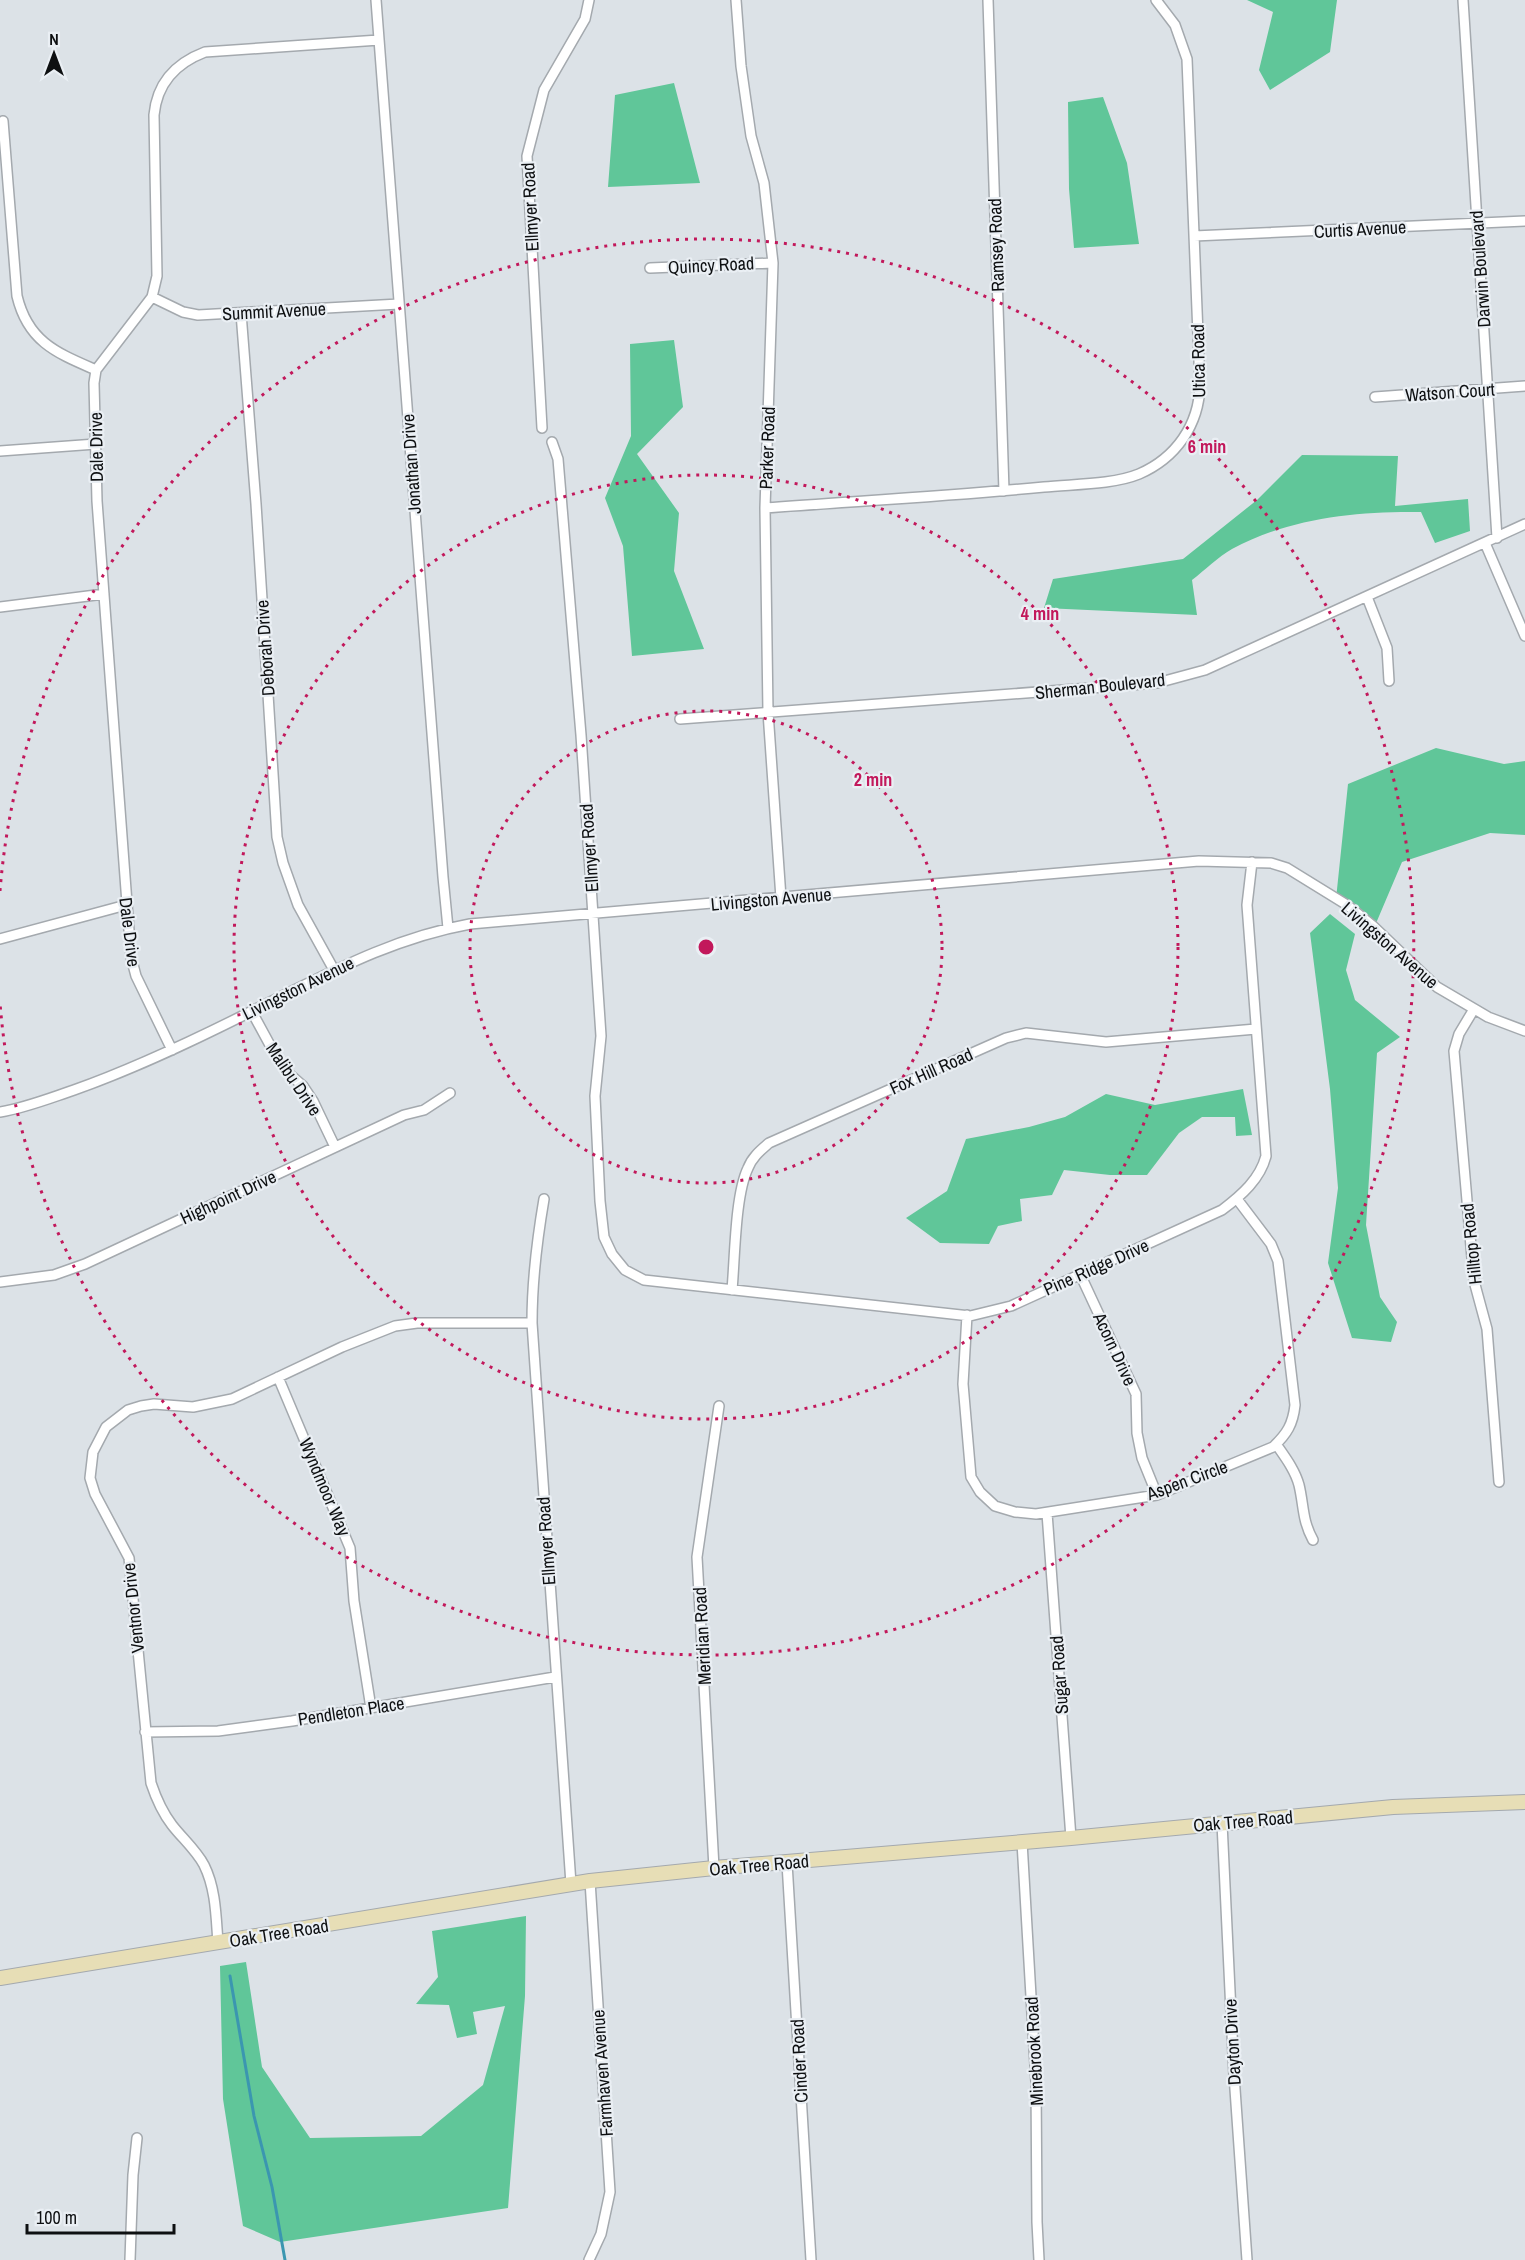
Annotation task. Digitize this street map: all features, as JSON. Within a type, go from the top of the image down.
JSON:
[{"type":"main road","name":"Oak Tree Road","points":[[0,1978],[590,1881],[1393,1807],[1525,1802]]},
{"type":"street","name":"Jonathan Drive","points":[[376,0],[448,928]]},
{"type":"street","name":"Ellmyer Road","points":[[542,428],[527,156],[544,90],[585,19],[589,0]]},
{"type":"street","name":"Parker Road","points":[[736,0],[741,66],[751,136],[764,183],[773,262],[765,508],[768,712],[781,898]]},
{"type":"street","name":"Ramsey Road","points":[[988,0],[1004,491]]},
{"type":"street","name":"Utica Road","points":[[765,508],[1004,491],[1119,479],[1139,474],[1158,463],[1187,434],[1200,403],[1187,59],[1175,25],[1156,0]]},
{"type":"street","name":"Darwin Boulevard","points":[[1463,0],[1497,538]]},
{"type":"street","points":[[3,121],[17,296],[21,313],[42,342],[58,354],[96,370],[152,297],[157,276],[154,115],[158,94],[169,75],[185,60],[205,52],[379,40]]},
{"type":"street","name":"Curtis Avenue","points":[[1194,236],[1525,221]]},
{"type":"street","name":"Quincy Road","points":[[650,268],[773,262]]},
{"type":"street","name":"Summit Avenue","points":[[152,297],[190,314],[399,304]]},
{"type":"street","name":"Deborah Drive","points":[[241,313],[278,837],[283,863],[298,905],[334,970]]},
{"type":"street","name":"Dale Drive","points":[[96,370],[94,383],[97,501],[131,957],[136,976],[172,1050]]},
{"type":"street","name":"Watson Court","points":[[1375,397],[1525,386]]},
{"type":"street","name":"Ellmyer Road","points":[[552,442],[558,459],[594,914],[600,1036],[595,1096],[597,1163],[604,1237],[612,1254]]},
{"type":"street","points":[[0,451],[96,444]]},
{"type":"street","name":"Sherman Boulevard","points":[[680,719],[1157,683],[1205,670],[1525,524]]},
{"type":"street","points":[[1485,543],[1525,636]]},
{"type":"street","points":[[0,607],[104,594]]},
{"type":"street","points":[[1367,597],[1386,648],[1389,681]]},
{"type":"street","name":"Livingston Avenue","points":[[0,1113],[47,1100],[105,1079],[252,1012],[334,970],[396,943],[448,928],[470,924],[1199,861],[1252,861],[1287,868],[1347,905],[1373,926],[1437,987],[1488,1017],[1525,1031]]},
{"type":"street","name":"Pine Ridge Drive","points":[[612,1254],[625,1270],[644,1280],[967,1316],[1011,1306],[1222,1210],[1243,1194],[1263,1167],[1266,1156],[1247,905],[1252,861]]},
{"type":"street","points":[[0,939],[126,905]]},
{"type":"street","name":"Hilltop Road","points":[[1474,1009],[1459,1034],[1454,1051],[1474,1281],[1487,1329],[1499,1482]]},
{"type":"street","name":"Malibu Drive","points":[[252,1012],[277,1058],[287,1072],[303,1086],[313,1101],[335,1147]]},
{"type":"street","name":"Fox Hill Road","points":[[732,1290],[740,1192],[747,1168],[756,1155],[769,1143],[1006,1038],[1026,1033],[1106,1042],[1256,1029]]},
{"type":"street","name":"Highpoint Drive","points":[[0,1282],[54,1275],[85,1264],[404,1115],[424,1110],[450,1093]]},
{"type":"street","name":"Ellmyer Road","points":[[544,1199],[536,1252],[532,1323],[571,1884]]},
{"type":"street","points":[[1237,1199],[1271,1244],[1278,1261],[1295,1405],[1293,1420],[1286,1435],[1276,1444],[1296,1478],[1306,1528],[1313,1540]]},
{"type":"street","name":"Acorn Drive","points":[[1080,1274],[1136,1394],[1137,1433],[1142,1458],[1157,1495]]},
{"type":"street","name":"Aspen Circle","points":[[967,1316],[963,1384],[972,1477],[980,1492],[995,1506],[1015,1512],[1047,1513],[1157,1495],[1276,1444]]},
{"type":"street","name":"Ventnor Drive","points":[[218,1943],[216,1905],[203,1863],[156,1801],[151,1783],[129,1558],[95,1494],[90,1478],[93,1452],[106,1427],[128,1410],[154,1404],[194,1407],[219,1403],[244,1394],[342,1347],[395,1326],[417,1323],[532,1323]]},
{"type":"street","name":"Wyndmoor Way","points":[[278,1377],[350,1548],[354,1601],[370,1708]]},
{"type":"street","name":"Meridian Road","points":[[714,1868],[697,1557],[719,1406]]},
{"type":"street","name":"Sugar Road","points":[[1047,1513],[1071,1838]]},
{"type":"street","name":"Pendleton Place","points":[[145,1732],[218,1731],[555,1677]]},
{"type":"street","name":"Dayton Drive","points":[[1222,1823],[1234,2083],[1247,2260]]},
{"type":"street","name":"Minebrook Road","points":[[1022,1842],[1036,2082],[1037,2222],[1040,2260]]},
{"type":"street","name":"Cinder Road","points":[[787,1863],[811,2260]]},
{"type":"street","name":"Farmhaven Avenue","points":[[589,2260],[601,2234],[610,2192],[590,1881]]},
{"type":"street","points":[[130,2260],[133,2175],[137,2138]]},
{"type":"green space","points":[[1247,0],[1337,0],[1330,52],[1270,90],[1259,70],[1273,12]]},
{"type":"green space","points":[[674,83],[700,183],[608,187],[615,95]]},
{"type":"green space","points":[[1103,97],[1127,163],[1139,244],[1074,248],[1069,189],[1068,102]]},
{"type":"green space","points":[[674,340],[683,407],[637,454],[679,513],[674,571],[704,649],[632,656],[623,546],[605,498],[631,436],[630,344]]},
{"type":"green space","points":[[1302,455],[1398,456],[1395,506],[1468,499],[1470,531],[1435,543],[1421,512],[1372,513],[1324,518],[1254,538],[1222,556],[1192,580],[1197,615],[1044,608],[1053,579],[1183,559],[1257,500]]},
{"type":"green space","points":[[1436,748],[1504,764],[1525,761],[1525,835],[1490,833],[1402,862],[1374,928],[1336,899],[1348,784]]},
{"type":"green space","points":[[1330,914],[1355,934],[1346,970],[1355,1000],[1400,1037],[1377,1053],[1366,1225],[1380,1297],[1397,1322],[1391,1342],[1352,1338],[1328,1263],[1338,1188],[1330,1089],[1310,933]]},
{"type":"green space","points":[[1243,1089],[1252,1135],[1236,1136],[1235,1117],[1202,1117],[1179,1133],[1147,1175],[1110,1175],[1064,1170],[1052,1195],[1020,1199],[1022,1221],[998,1226],[989,1244],[940,1243],[906,1218],[947,1191],[966,1139],[1029,1127],[1065,1117],[1106,1094],[1155,1105]]},
{"type":"green space","points":[[526,1916],[525,1996],[508,2208],[280,2242],[243,2226],[223,2099],[220,1966],[246,1962],[262,2067],[310,2138],[421,2136],[483,2085],[505,2006],[473,2012],[477,2034],[457,2038],[449,2005],[416,2004],[438,1977],[432,1931]]},
{"type":"waterway","points":[[230,1976],[254,2116],[272,2187],[285,2260]]}]
